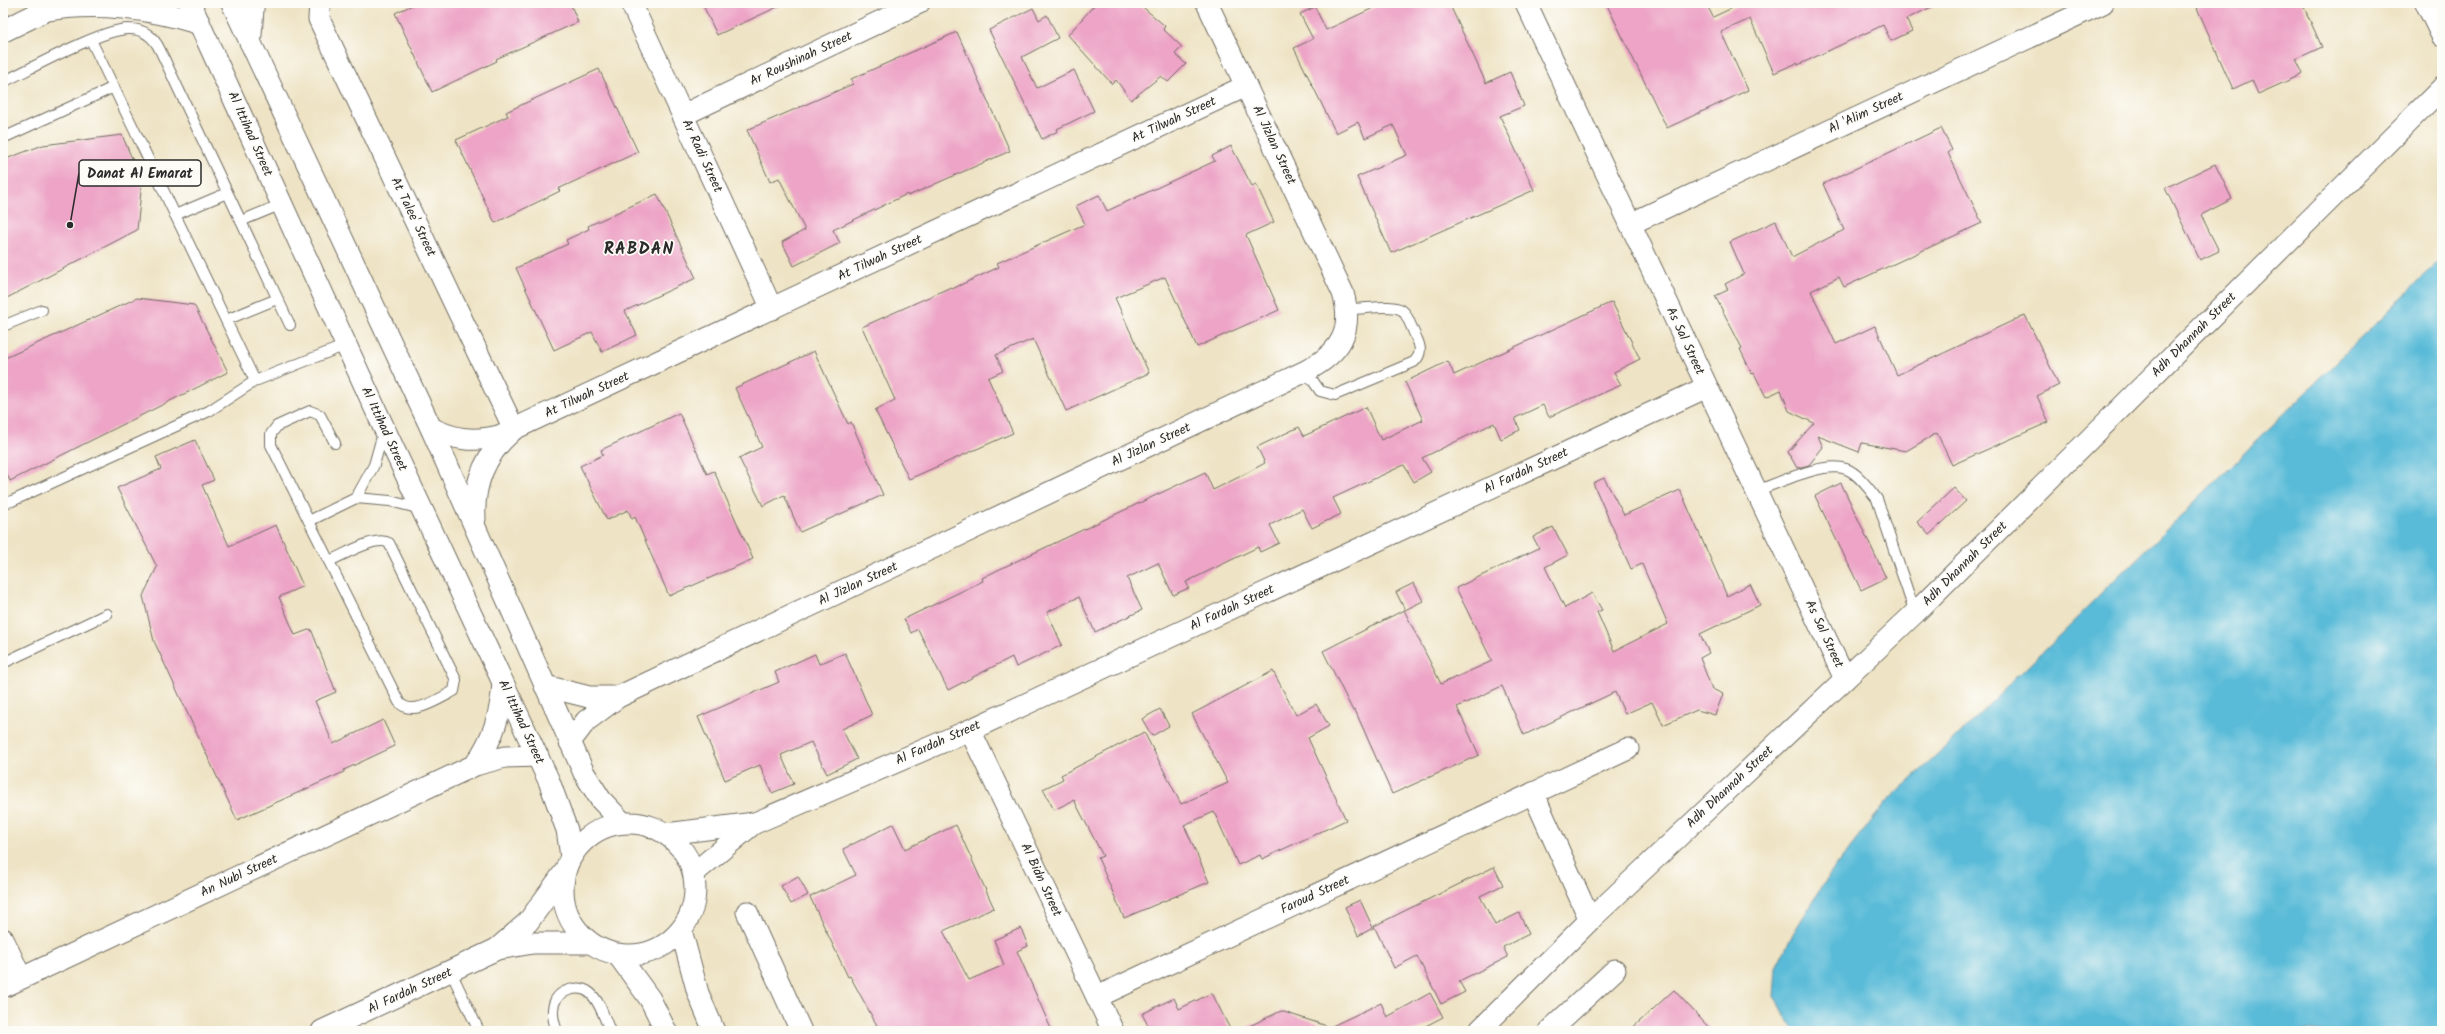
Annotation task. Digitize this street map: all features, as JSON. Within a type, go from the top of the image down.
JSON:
[{"type":"street","name":"Al Ittihad Street","points":[[190,3],[384,428],[538,756],[559,805],[568,864]]},
{"type":"street","points":[[232,3],[431,428],[570,742],[592,788],[622,823]]},
{"type":"street","points":[[250,41],[253,3]]},
{"type":"street","name":"At Talee' Street","points":[[320,3],[319,19],[514,429]]},
{"type":"street","name":"Ar Radi Street","points":[[630,3],[772,309]]},
{"type":"street","name":"Ar Roushinah Street","points":[[683,115],[919,3]]},
{"type":"street","name":"Al Jizlan Street","points":[[570,742],[586,721],[618,697],[1306,372],[1323,362],[1340,344],[1345,333],[1348,309],[1343,293],[1207,3]]},
{"type":"street","name":"As Sal Street","points":[[1526,3],[1845,679]]},
{"type":"street","name":"Al 'Alim Street","points":[[1630,224],[2103,3]]},
{"type":"street","points":[[2426,3],[2442,36]]},
{"type":"street","points":[[3,30],[53,7],[112,7],[174,16],[199,22]]},
{"type":"street","name":"At Tilwah Street","points":[[431,428],[447,436],[464,440],[482,440],[499,436],[1246,86]]},
{"type":"street","name":"Adh Dhannah Street","points":[[1479,1031],[1590,920],[1915,613],[2442,88]]},
{"type":"street","name":"Al Fardah Street","points":[[694,873],[755,823],[970,730],[1707,387]]},
{"type":"street","name":"At Tilwah Street","points":[[475,526],[474,504],[477,482],[483,468],[498,443],[514,429]]},
{"type":"street","points":[[475,765],[485,750],[498,718],[503,683]]},
{"type":"street","name":"Al Jizlan Street","points":[[545,686],[589,697],[618,697]]},
{"type":"street","name":"Al Bidn Street","points":[[970,730],[1113,1031]]},
{"type":"street","name":"Faroud Street","points":[[1096,997],[1628,749]]},
{"type":"street","name":"An Nubl Street","points":[[12,982],[475,765],[505,757],[538,756]]},
{"type":"street","points":[[1533,793],[1590,920]]},
{"type":"street","points":[[622,823],[641,824],[666,834],[682,849],[694,873],[694,903],[681,930],[668,943],[653,951],[636,956],[618,955],[603,951],[589,943],[577,932],[569,918],[564,903],[562,887],[568,864],[582,843],[595,832],[622,823]]},
{"type":"street","name":"Al Fardah Street","points":[[666,834],[755,823]]},
{"type":"street","name":"Al Fardah Street","points":[[497,950],[528,922],[554,889],[568,864]]},
{"type":"street","points":[[746,912],[801,1031]]},
{"type":"street","points":[[681,930],[698,993],[714,1031]]},
{"type":"street","points":[[3,939],[12,982]]},
{"type":"street","name":"Al Fardah Street","points":[[331,1029],[497,950],[533,943],[589,943]]},
{"type":"street","points":[[618,955],[650,999],[666,1031]]},
{"type":"street","points":[[1549,1031],[1615,970]]},
{"type":"lane","points":[[3,82],[110,32],[131,28],[145,32],[156,41],[290,325]]},
{"type":"lane","points":[[91,40],[255,380]]},
{"type":"lane","points":[[3,138],[114,87]]},
{"type":"lane","points":[[175,215],[228,193]]},
{"type":"lane","points":[[241,221],[282,204]]},
{"type":"lane","points":[[226,320],[277,299]]},
{"type":"lane","points":[[1306,372],[1320,391],[1335,395],[1414,362],[1418,358],[1420,346],[1406,315],[1400,308],[1390,305],[1369,309],[1348,309]]},
{"type":"lane","points":[[3,326],[42,310]]},
{"type":"lane","points":[[3,503],[12,501],[209,411],[255,380],[346,345]]},
{"type":"lane","points":[[329,562],[375,541],[385,540],[389,543],[456,680],[454,691],[414,709],[401,705],[329,562],[272,445],[271,434],[277,426],[306,412],[314,412],[320,415],[335,443]]},
{"type":"lane","points":[[356,498],[374,465],[384,428]]},
{"type":"lane","points":[[1756,490],[1830,466],[1847,469],[1866,484],[1876,499],[1915,613]]},
{"type":"lane","points":[[309,521],[356,498],[390,501],[422,510]]},
{"type":"lane","points":[[3,663],[107,614]]},
{"type":"lane","points":[[451,972],[479,1031]]},
{"type":"lane","points":[[557,1031],[553,1005],[561,994],[574,989],[585,990],[592,995],[610,1031]]},
{"type":"water","points":[[2442,258],[2442,1031],[1796,1031],[1789,1024],[1774,996],[1776,968],[1794,932],[1830,874],[1887,801],[1944,749]]},
{"type":"building","points":[[417,3],[570,3],[578,22],[496,59],[497,61],[432,92],[395,13]]},
{"type":"building","points":[[702,3],[786,3],[717,35]]},
{"type":"building","points":[[1096,3],[1138,3],[1165,26],[1163,29],[1182,47],[1175,54],[1186,64],[1168,82],[1161,76],[1131,100],[1116,80],[1112,84],[1068,35]]},
{"type":"building","points":[[1384,3],[1449,3],[1486,83],[1510,72],[1524,106],[1500,116],[1534,190],[1391,253],[1357,177],[1407,155],[1393,125],[1365,138],[1358,122],[1336,133],[1294,48],[1313,39],[1300,14],[1315,7],[1326,30]]},
{"type":"building","points":[[1606,3],[1706,3],[1713,17],[1743,3],[1940,3],[1906,19],[1912,31],[1891,41],[1883,25],[1798,65],[1797,63],[1774,73],[1750,19],[1721,32],[1748,90],[1667,128]]},
{"type":"building","points":[[2207,3],[2302,3],[2322,47],[2296,59],[2303,74],[2258,94],[2252,80],[2233,89],[2197,8]]},
{"type":"building","points":[[1033,8],[1039,20],[1047,15],[1058,38],[1022,57],[1037,88],[1074,70],[1094,111],[1057,129],[1058,131],[1042,139],[989,30]]},
{"type":"building","points":[[957,32],[1010,151],[908,196],[907,194],[833,230],[840,243],[794,266],[782,242],[805,230],[779,178],[770,182],[747,130],[853,84],[851,79]]},
{"type":"building","points":[[599,69],[638,152],[558,189],[560,191],[495,223],[456,140],[508,116],[506,112]]},
{"type":"building","points":[[1941,128],[1952,150],[1948,153],[1982,223],[1844,287],[1839,277],[1811,291],[1836,344],[1875,326],[1897,375],[2025,315],[2059,385],[2037,396],[2049,422],[1952,465],[1937,433],[1906,451],[1862,443],[1859,452],[1818,436],[1823,447],[1809,465],[1797,468],[1788,452],[1814,423],[1789,411],[1781,390],[1766,397],[1754,373],[1752,374],[1740,349],[1742,348],[1715,296],[1728,290],[1725,284],[1744,274],[1730,242],[1776,221],[1792,257],[1844,230],[1823,184]]},
{"type":"building","points":[[122,135],[142,182],[137,230],[3,300],[3,160],[43,145]]},
{"type":"building","points":[[1231,146],[1252,186],[1256,184],[1274,222],[1246,235],[1279,310],[1197,347],[1165,277],[1115,298],[1149,373],[1066,411],[1033,339],[996,355],[1003,371],[988,378],[1013,433],[909,479],[875,410],[895,400],[862,327],[951,287],[952,289],[999,267],[997,263],[1085,224],[1076,206],[1099,195],[1107,211],[1215,161],[1212,156]]},
{"type":"building","points":[[2215,164],[2232,199],[2201,215],[2219,251],[2200,260],[2165,188]]},
{"type":"building","points":[[657,194],[696,278],[625,311],[637,335],[602,352],[592,332],[554,350],[516,268],[568,244],[566,240],[589,229],[588,226]]},
{"type":"building","points":[[137,298],[194,305],[228,372],[10,481],[3,466],[3,359]]},
{"type":"building","points":[[1612,302],[1640,359],[1614,372],[1621,385],[1549,417],[1543,405],[1515,418],[1520,430],[1501,439],[1494,423],[1422,458],[1431,472],[1414,482],[1404,465],[1333,498],[1341,514],[1312,528],[1302,509],[1270,525],[1279,543],[1260,552],[1258,547],[1186,582],[1189,588],[1173,595],[1158,563],[1127,578],[1142,610],[1095,632],[1079,597],[1047,612],[1062,645],[1016,667],[1012,657],[948,690],[918,629],[911,633],[904,619],[983,581],[982,578],[1002,568],[1205,472],[1213,490],[1265,463],[1257,447],[1299,427],[1304,436],[1366,407],[1381,440],[1423,420],[1405,382],[1448,361],[1454,375]]},
{"type":"building","points":[[814,351],[848,424],[851,422],[883,495],[800,532],[784,495],[763,506],[739,458],[762,447],[735,388]]},
{"type":"building","points":[[679,413],[707,474],[714,471],[753,559],[669,596],[635,517],[632,519],[628,510],[607,520],[580,466],[603,455],[601,450]]},
{"type":"building","points":[[195,440],[214,480],[202,485],[229,546],[276,525],[303,586],[279,597],[295,635],[311,629],[336,692],[315,701],[333,744],[383,720],[395,746],[344,770],[344,772],[237,820],[154,641],[143,596],[157,567],[117,488],[161,469],[156,457]]},
{"type":"building","points":[[1604,478],[1624,515],[1680,490],[1727,596],[1750,584],[1760,605],[1700,634],[1709,653],[1700,658],[1712,689],[1723,694],[1715,715],[1697,710],[1663,725],[1652,702],[1625,714],[1615,692],[1524,735],[1502,686],[1457,707],[1479,755],[1392,794],[1355,710],[1353,711],[1323,651],[1404,610],[1441,684],[1492,661],[1456,588],[1539,548],[1533,537],[1553,527],[1568,555],[1545,567],[1565,608],[1592,593],[1602,610],[1597,612],[1614,651],[1668,624],[1642,564],[1631,569],[1593,483]]},
{"type":"building","points":[[1841,483],[1886,578],[1861,590],[1815,496]]},
{"type":"building","points":[[1954,488],[1966,501],[1929,535],[1917,522]]},
{"type":"building","points":[[1414,583],[1423,601],[1405,610],[1396,592]]},
{"type":"building","points":[[845,653],[872,715],[842,729],[857,759],[827,774],[811,742],[781,755],[794,784],[772,793],[760,765],[725,780],[698,717],[779,682],[775,672],[815,654],[819,664]]},
{"type":"building","points":[[1273,671],[1296,715],[1316,704],[1329,726],[1308,738],[1346,820],[1262,859],[1260,855],[1238,865],[1214,812],[1184,825],[1209,882],[1124,918],[1098,858],[1103,856],[1074,800],[1054,810],[1043,789],[1063,779],[1061,775],[1144,732],[1181,804],[1228,783],[1192,714]]},
{"type":"building","points":[[1160,709],[1169,726],[1152,736],[1142,719]]},
{"type":"building","points":[[893,824],[905,849],[956,825],[994,908],[943,931],[969,980],[1004,965],[994,940],[1021,928],[1028,946],[1017,951],[1052,1031],[880,1031],[850,976],[848,977],[810,897],[856,875],[843,849]]},
{"type":"building","points":[[1494,867],[1503,885],[1480,896],[1495,925],[1519,913],[1529,934],[1503,947],[1508,957],[1459,981],[1465,992],[1441,1004],[1417,956],[1394,968],[1374,926]]},
{"type":"building","points":[[798,876],[808,895],[791,904],[781,886]]},
{"type":"building","points":[[1360,900],[1373,928],[1358,936],[1345,907]]},
{"type":"building","points":[[1674,990],[1712,1031],[1629,1031]]},
{"type":"building","points":[[1212,993],[1231,1031],[1151,1031],[1142,1014],[1174,998],[1179,1009]]},
{"type":"building","points":[[1430,993],[1443,1017],[1416,1031],[1239,1031],[1281,1011],[1330,1027],[1381,1003],[1387,1017]]},
{"type":"place","name":"Danat Al Emarat","points":[[70,225]]},
{"type":"district","name":"RABDAN","points":[[639,249]]}]
